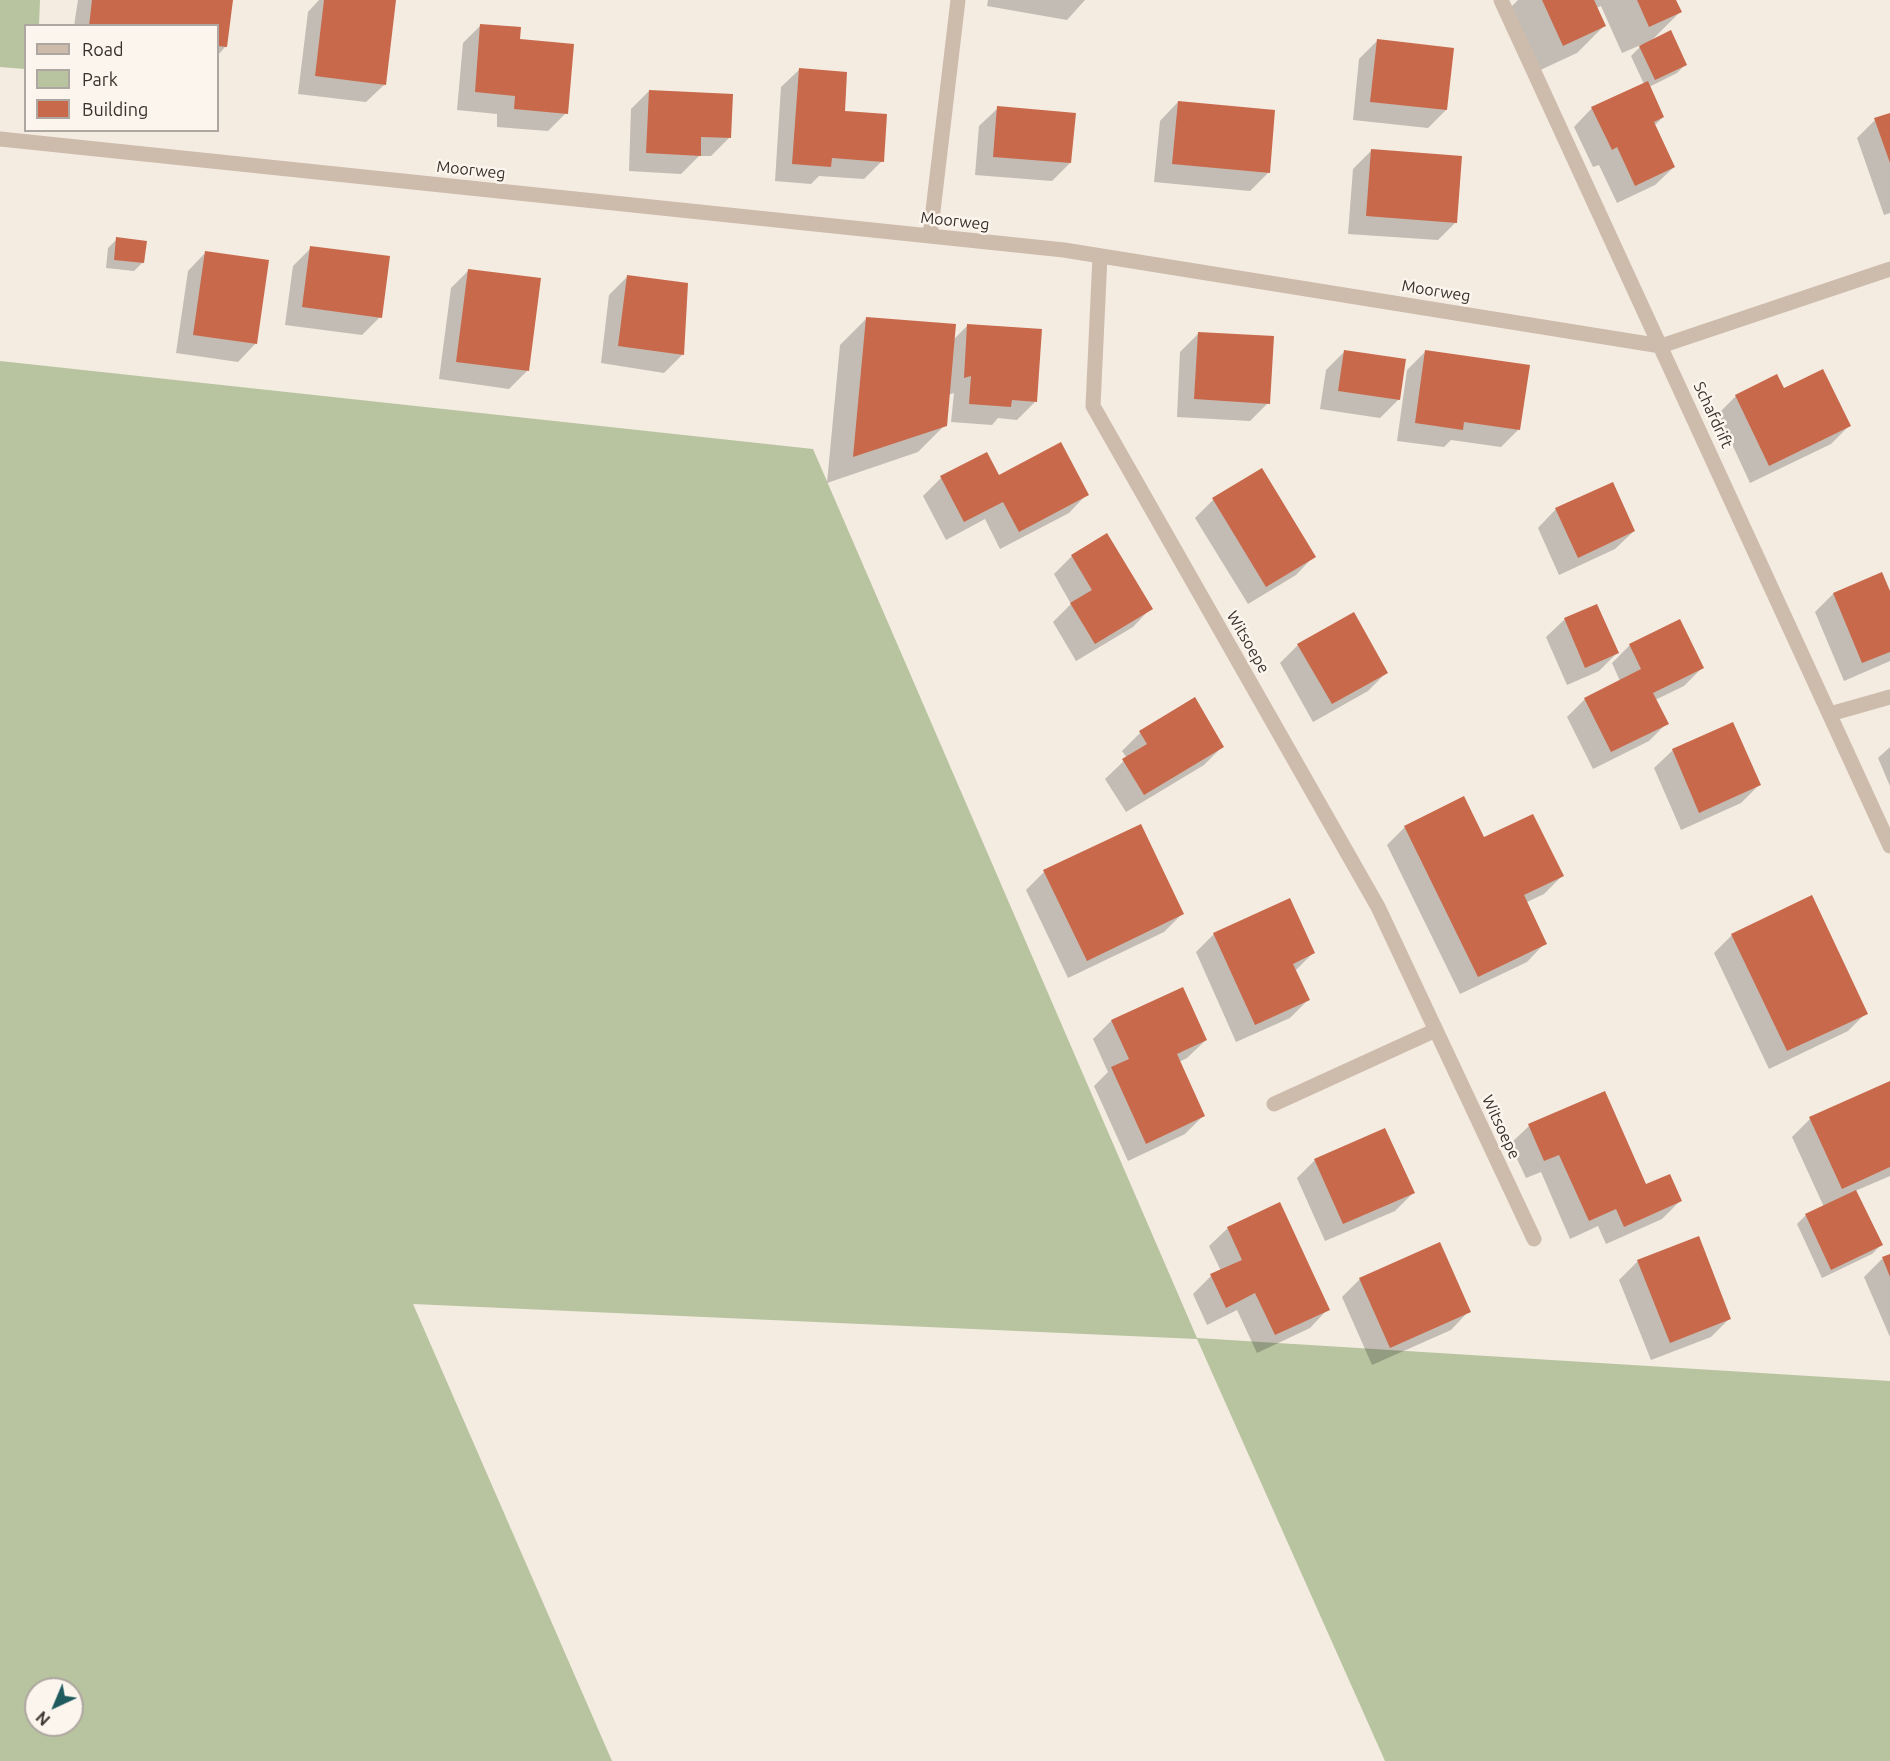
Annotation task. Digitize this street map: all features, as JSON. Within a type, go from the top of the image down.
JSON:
[{"type":"street","points":[[930,236],[958,0]]},
{"type":"street","name":"Schafdrift","points":[[1501,0],[1890,846]]},
{"type":"street","name":"Moorweg","points":[[0,139],[930,236],[1100,256],[1661,346],[1890,269]]},
{"type":"street","name":"Witsoepe","points":[[1100,256],[1093,406],[1378,907],[1534,1239]]},
{"type":"street","points":[[1830,714],[1890,697]]},
{"type":"street","points":[[1274,1104],[1436,1030]]},
{"type":"green space","points":[[0,0],[40,0],[39,24],[24,24],[24,69],[0,67]]},
{"type":"green space","points":[[0,361],[813,449],[1197,1338],[1890,1381],[1890,1761],[1385,1761],[1197,1339],[413,1304],[612,1761],[0,1761]]},
{"type":"building","points":[[92,0],[233,0],[227,47],[219,46],[219,24],[89,24]]},
{"type":"building","points":[[324,0],[396,0],[386,85],[315,76]]},
{"type":"building","points":[[1542,0],[1594,0],[1606,26],[1563,46]]},
{"type":"building","points":[[1637,0],[1676,0],[1682,12],[1649,27]]},
{"type":"building","points":[[480,24],[521,27],[520,39],[574,44],[568,114],[514,109],[515,96],[475,92]]},
{"type":"building","points":[[1671,30],[1687,65],[1655,80],[1639,46]]},
{"type":"building","points":[[1377,39],[1454,48],[1447,110],[1370,102]]},
{"type":"building","points":[[799,68],[847,72],[845,111],[887,114],[884,162],[832,158],[831,167],[792,164]]},
{"type":"building","points":[[1648,81],[1664,117],[1654,122],[1675,167],[1635,186],[1617,147],[1612,150],[1591,107]]},
{"type":"building","points":[[649,90],[733,94],[731,138],[701,137],[701,156],[646,153]]},
{"type":"building","points":[[1178,101],[1275,110],[1270,173],[1172,164]]},
{"type":"building","points":[[997,106],[1076,113],[1071,163],[993,157]]},
{"type":"building","points":[[1890,113],[1890,163],[1874,118]]},
{"type":"building","points":[[1371,149],[1462,156],[1457,223],[1366,216]]},
{"type":"building","points":[[116,237],[147,241],[144,263],[114,260]]},
{"type":"building","points":[[310,246],[390,256],[382,318],[302,307]]},
{"type":"building","points":[[205,251],[269,260],[257,344],[193,335]]},
{"type":"building","points":[[468,269],[541,278],[529,371],[456,362]]},
{"type":"building","points":[[627,275],[688,283],[684,355],[618,346]]},
{"type":"building","points":[[866,317],[956,324],[947,426],[853,457]]},
{"type":"building","points":[[967,324],[1042,329],[1037,402],[1012,400],[1011,407],[969,404],[971,376],[964,378]]},
{"type":"building","points":[[1198,332],[1274,336],[1270,404],[1194,399]]},
{"type":"building","points":[[1344,350],[1406,359],[1400,400],[1338,391]]},
{"type":"building","points":[[1425,350],[1530,365],[1520,430],[1464,422],[1463,430],[1415,423]]},
{"type":"building","points":[[1823,369],[1851,426],[1769,466],[1735,395],[1777,374],[1784,388]]},
{"type":"building","points":[[1061,442],[1089,495],[1019,532],[1003,502],[964,522],[940,476],[987,452],[999,475]]},
{"type":"building","points":[[1262,468],[1316,557],[1266,587],[1212,498]]},
{"type":"building","points":[[1613,482],[1635,531],[1578,558],[1555,508]]},
{"type":"building","points":[[1107,533],[1153,609],[1095,644],[1070,603],[1092,590],[1071,555]]},
{"type":"building","points":[[1882,572],[1890,591],[1890,652],[1862,663],[1833,593]]},
{"type":"building","points":[[1597,604],[1619,653],[1585,668],[1564,618]]},
{"type":"building","points":[[1354,612],[1388,673],[1332,704],[1297,644]]},
{"type":"building","points":[[1680,619],[1704,668],[1653,693],[1669,724],[1611,752],[1584,698],[1641,669],[1629,644]]},
{"type":"building","points":[[1195,697],[1224,747],[1144,795],[1122,759],[1147,744],[1139,731]]},
{"type":"building","points":[[1733,722],[1761,785],[1699,813],[1672,749]]},
{"type":"building","points":[[1464,796],[1484,837],[1533,814],[1564,876],[1524,895],[1547,944],[1478,977],[1404,826]]},
{"type":"building","points":[[1141,824],[1184,914],[1087,961],[1043,870]]},
{"type":"building","points":[[1812,895],[1868,1014],[1787,1051],[1731,934]]},
{"type":"building","points":[[1290,898],[1315,953],[1293,964],[1310,1000],[1255,1025],[1213,933]]},
{"type":"building","points":[[1183,987],[1207,1040],[1177,1054],[1205,1116],[1146,1144],[1111,1067],[1129,1059],[1111,1020]]},
{"type":"building","points":[[1890,1081],[1890,1167],[1842,1189],[1809,1117]]},
{"type":"building","points":[[1605,1091],[1646,1184],[1670,1174],[1682,1201],[1624,1227],[1616,1209],[1589,1221],[1559,1155],[1544,1161],[1528,1124]]},
{"type":"building","points":[[1385,1128],[1415,1193],[1343,1224],[1314,1159]]},
{"type":"building","points":[[1856,1190],[1883,1245],[1831,1270],[1805,1214]]},
{"type":"building","points":[[1280,1202],[1330,1310],[1275,1335],[1255,1293],[1226,1308],[1210,1274],[1242,1260],[1227,1227]]},
{"type":"building","points":[[1699,1236],[1731,1319],[1670,1343],[1637,1260]]},
{"type":"building","points":[[1440,1242],[1471,1312],[1390,1348],[1359,1278]]},
{"type":"building","points":[[1890,1254],[1890,1277],[1882,1257]]}]
